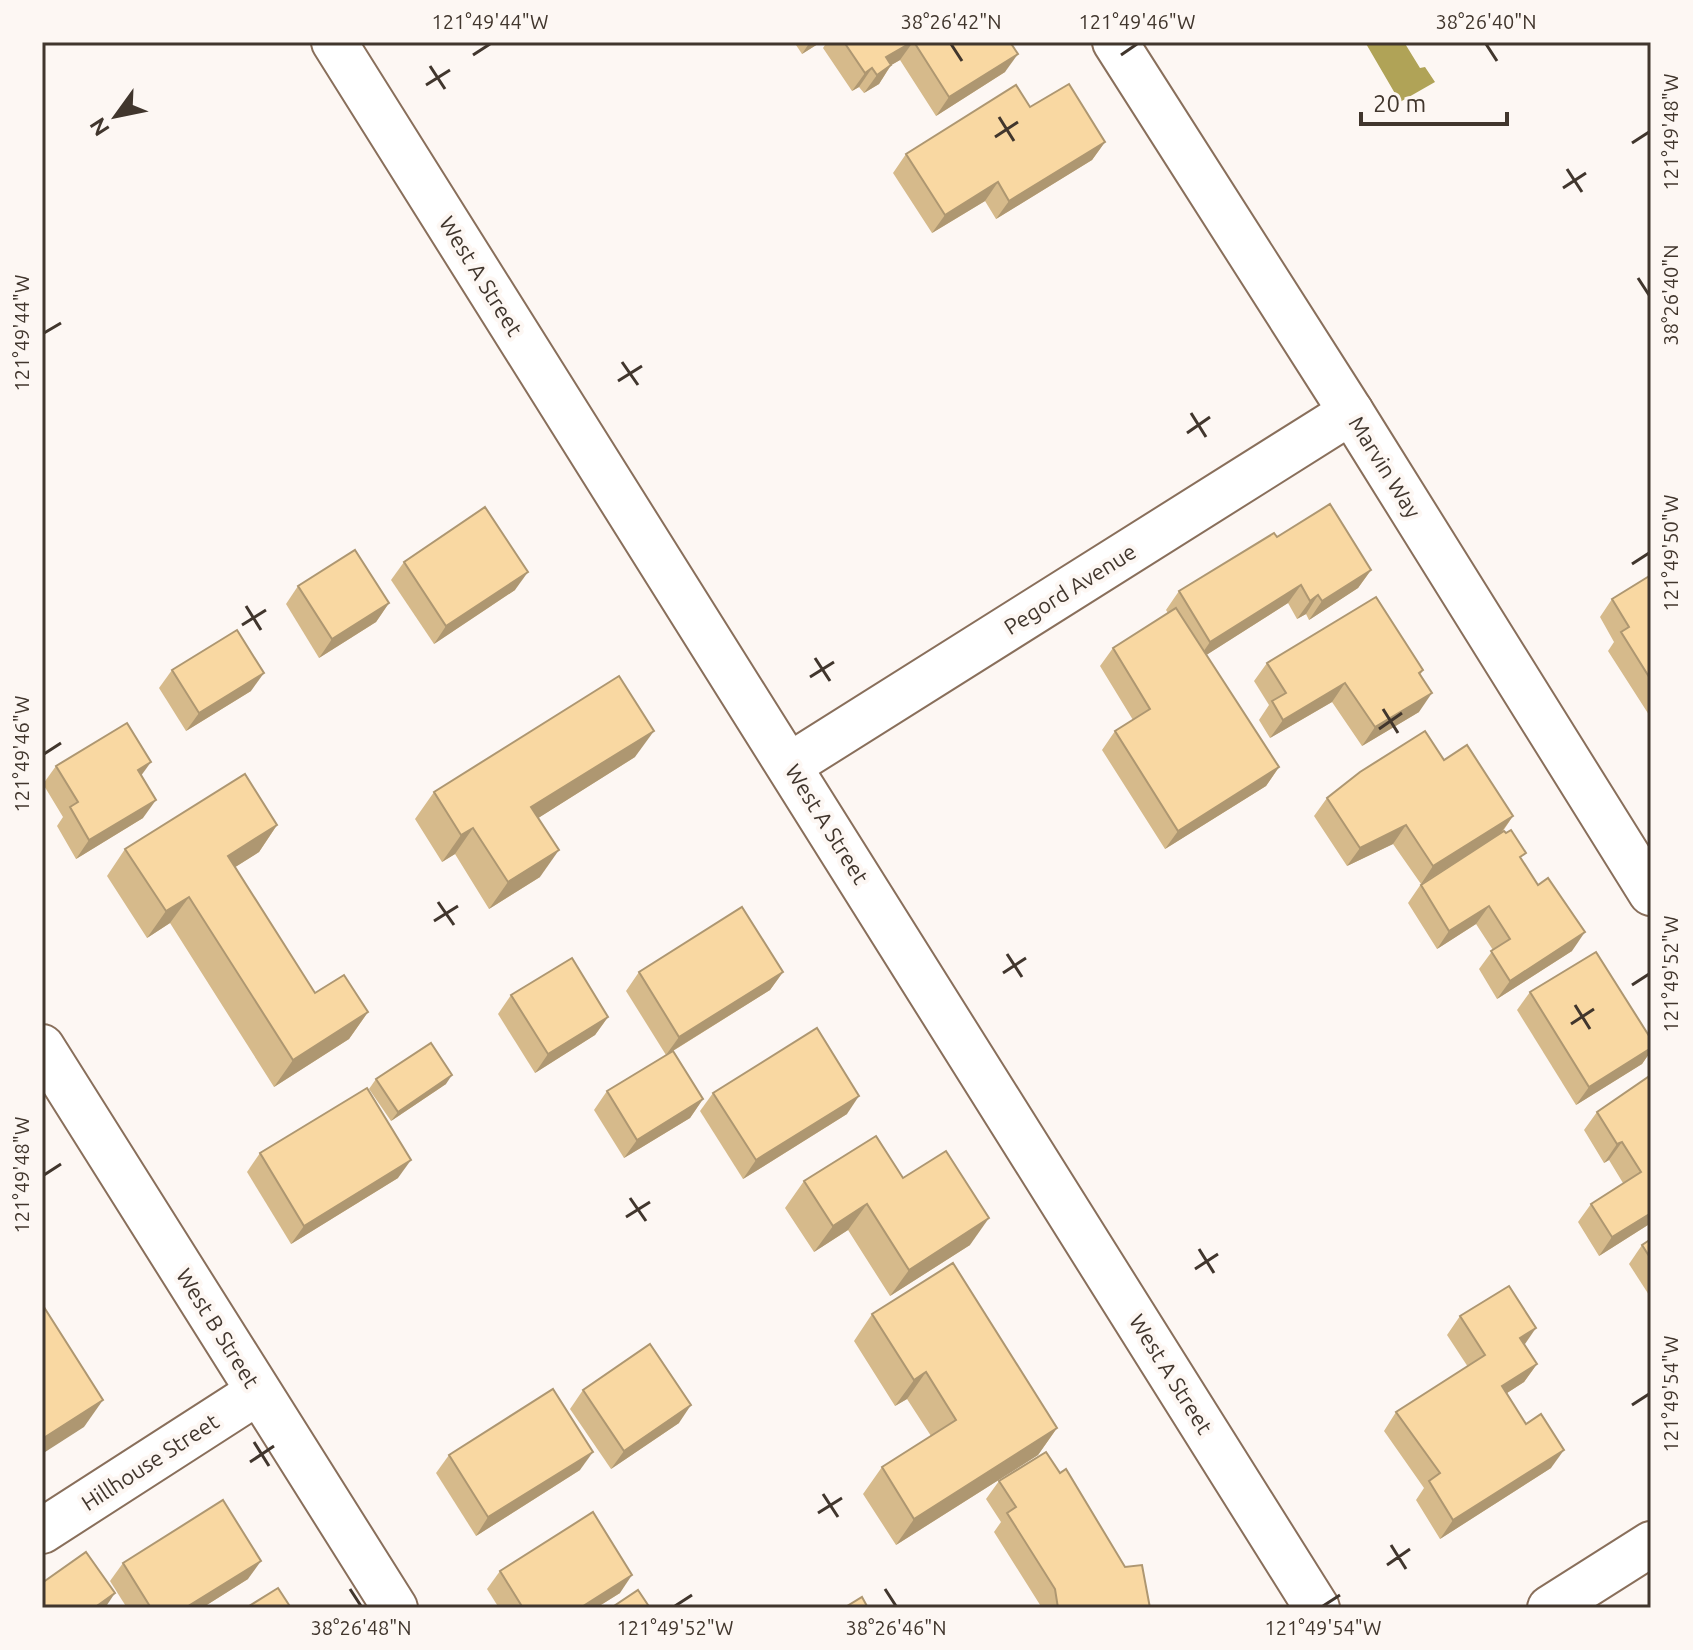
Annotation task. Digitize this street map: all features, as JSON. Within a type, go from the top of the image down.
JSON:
[{"type":"street","name":"West A Street","points":[[334,42],[1317,1608]]},
{"type":"street","name":"Marvin Way","points":[[1115,42],[1351,412],[1651,893]]},
{"type":"street","name":"Pegord Avenue","points":[[790,765],[1351,412]]},
{"type":"street","name":"West B Street","points":[[42,1047],[395,1608]]},
{"type":"street","name":"Hillhouse Street","points":[[42,1531],[258,1392]]},
{"type":"street","points":[[1550,1608],[1651,1544]]},
{"type":"shaded area","points":[[1365,42],[1404,42],[1420,68],[1425,67],[1435,82],[1400,102]]},
{"type":"building","points":[[844,42],[912,42],[886,57],[891,65],[877,75],[872,68],[865,73]]},
{"type":"building","points":[[914,42],[1010,42],[1018,54],[949,97]]},
{"type":"building","points":[[1069,84],[1105,142],[1009,201],[998,182],[945,215],[906,154],[1016,85],[1030,107]]},
{"type":"building","points":[[1330,504],[1371,570],[1322,601],[1318,595],[1310,601],[1301,585],[1210,642],[1179,591],[1274,533],[1277,537]]},
{"type":"building","points":[[485,507],[528,572],[446,626],[404,562]]},
{"type":"building","points":[[355,550],[389,603],[332,639],[298,586]]},
{"type":"building","points":[[1651,575],[1651,680],[1621,632],[1629,627],[1612,599]]},
{"type":"building","points":[[1376,597],[1423,670],[1419,673],[1432,693],[1375,727],[1345,683],[1283,720],[1272,701],[1286,693],[1267,663]]},
{"type":"building","points":[[1176,608],[1279,767],[1178,831],[1115,731],[1150,709],[1113,648]]},
{"type":"building","points":[[237,630],[264,673],[199,713],[172,670]]},
{"type":"building","points":[[619,676],[654,731],[531,807],[559,850],[508,882],[473,828],[461,835],[434,792]]},
{"type":"building","points":[[127,723],[151,762],[138,770],[156,800],[89,840],[70,807],[78,802],[56,766]]},
{"type":"building","points":[[1425,731],[1444,760],[1467,745],[1513,816],[1433,866],[1406,825],[1360,848],[1327,798],[1360,772]]},
{"type":"building","points":[[245,774],[277,825],[228,856],[315,993],[344,975],[368,1012],[293,1060],[189,897],[166,911],[125,849]]},
{"type":"building","points":[[1511,830],[1526,853],[1520,857],[1538,885],[1548,878],[1585,932],[1510,981],[1491,951],[1510,939],[1489,906],[1449,931],[1421,885],[1504,831]]},
{"type":"building","points":[[742,907],[783,972],[679,1037],[639,972]]},
{"type":"building","points":[[1596,952],[1651,1039],[1651,1048],[1589,1087],[1530,992]]},
{"type":"building","points":[[572,958],[608,1017],[548,1054],[511,995]]},
{"type":"building","points":[[817,1028],[859,1096],[756,1160],[713,1093]]},
{"type":"building","points":[[431,1043],[452,1075],[398,1112],[376,1079]]},
{"type":"building","points":[[673,1051],[703,1099],[637,1140],[607,1091]]},
{"type":"building","points":[[1651,1075],[1651,1213],[1612,1237],[1591,1204],[1641,1172],[1622,1142],[1617,1144],[1597,1112]]},
{"type":"building","points":[[367,1088],[411,1160],[304,1226],[260,1153]]},
{"type":"building","points":[[876,1136],[903,1178],[946,1151],[989,1218],[909,1270],[867,1204],[833,1226],[804,1181]]},
{"type":"building","points":[[1651,1239],[1651,1259],[1642,1245]]},
{"type":"building","points":[[953,1263],[1057,1428],[914,1519],[882,1467],[956,1420],[926,1372],[914,1380],[872,1314]]},
{"type":"building","points":[[1509,1286],[1536,1328],[1520,1338],[1537,1364],[1502,1386],[1526,1424],[1541,1414],[1564,1450],[1453,1520],[1429,1481],[1440,1473],[1396,1412],[1485,1355],[1460,1316]]},
{"type":"building","points":[[42,1304],[103,1400],[42,1439]]},
{"type":"building","points":[[650,1344],[691,1405],[624,1451],[583,1390]]},
{"type":"building","points":[[553,1389],[593,1452],[488,1517],[449,1455]]},
{"type":"building","points":[[1046,1452],[1060,1473],[1066,1469],[1125,1567],[1142,1565],[1150,1608],[1058,1608],[1055,1589],[1007,1513],[1016,1507],[999,1481]]},
{"type":"building","points":[[223,1500],[261,1561],[185,1608],[151,1608],[123,1563]]},
{"type":"building","points":[[593,1512],[632,1575],[580,1608],[523,1608],[500,1571]]},
{"type":"building","points":[[86,1552],[115,1593],[94,1608],[42,1608],[42,1583]]},
{"type":"building","points":[[278,1588],[291,1608],[246,1608]]},
{"type":"building","points":[[638,1590],[650,1608],[611,1608]]},
{"type":"building","points":[[862,1597],[868,1608],[844,1608]]}]
